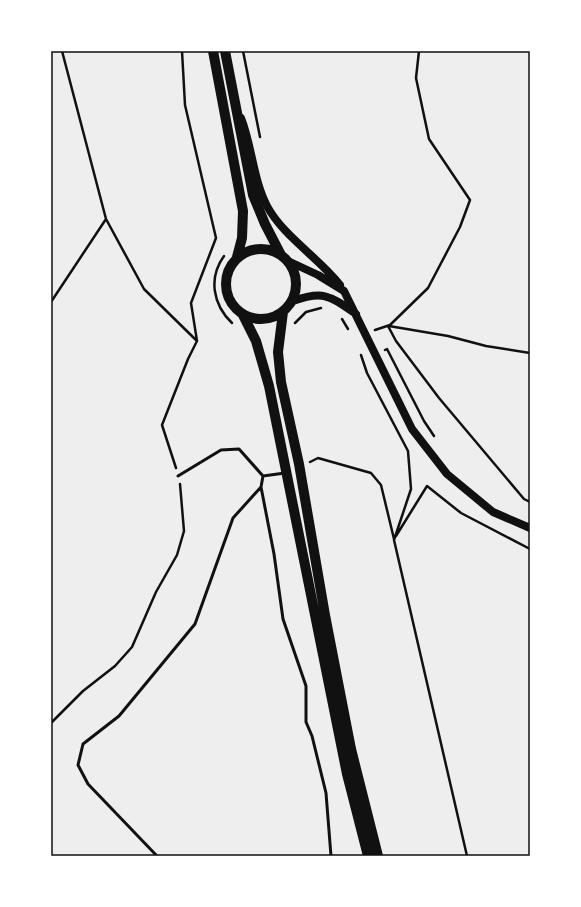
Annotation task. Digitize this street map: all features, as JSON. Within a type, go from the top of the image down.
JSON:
[{"type":"main road","points":[[213,51],[242,203],[242,238],[238,257],[227,274],[226,292],[235,309],[243,315],[253,319],[264,320],[283,312],[293,301],[296,291],[296,280],[294,270],[264,224],[252,195],[225,51]]},
{"type":"main road","points":[[232,92],[248,135],[260,187],[268,207],[284,228],[333,277],[344,291],[357,314],[412,429],[448,474],[493,512],[530,528]]},
{"type":"main road","points":[[238,257],[250,251],[263,248],[318,275],[344,291]]},
{"type":"main road","points":[[293,301],[306,296],[326,295],[357,314]]},
{"type":"main road","points":[[283,312],[278,352],[281,382],[299,464],[325,615],[351,749],[378,856]]},
{"type":"main road","points":[[243,315],[261,355],[287,472],[347,774],[368,856]]},
{"type":"lane","points":[[178,476],[220,450],[240,449],[263,476]]},
{"type":"lane","points":[[263,476],[287,472]]},
{"type":"lane","points":[[263,476],[261,487],[274,554],[284,619],[306,686],[306,722],[312,736],[326,794],[331,856]]},
{"type":"lane","points":[[157,856],[88,784],[78,765],[83,744],[120,716],[195,624],[233,518],[261,487]]},
{"type":"path","points":[[62,51],[106,219],[144,289],[197,341]]},
{"type":"path","points":[[51,723],[83,691],[115,666],[132,647],[156,592],[178,555],[184,531],[182,491],[162,425],[188,359],[197,341],[191,303],[216,238],[185,106],[182,51]]},
{"type":"path","points":[[242,51],[262,143]]},
{"type":"path","points":[[366,333],[388,326],[428,288],[460,227],[470,200],[428,139],[416,78],[419,51]]},
{"type":"path","points":[[51,302],[106,219]]},
{"type":"path","points":[[228,250],[218,264],[214,278],[214,293],[218,306],[226,318],[237,328]]},
{"type":"path","points":[[293,327],[296,321],[306,312],[322,308]]},
{"type":"path","points":[[341,317],[349,330]]},
{"type":"path","points":[[388,326],[448,336],[486,346],[530,353]]},
{"type":"path","points":[[388,326],[396,341],[439,398],[524,499],[530,502]]},
{"type":"path","points":[[394,540],[411,489],[408,451],[367,373],[359,348],[366,360],[387,349],[424,421],[436,440]]},
{"type":"path","points":[[308,464],[318,458],[371,473],[381,485],[468,856]]},
{"type":"path","points":[[394,540],[427,486],[461,513],[530,549]]},
{"type":"shaded area","points":[[51,51],[530,51],[530,856],[51,856]]}]
